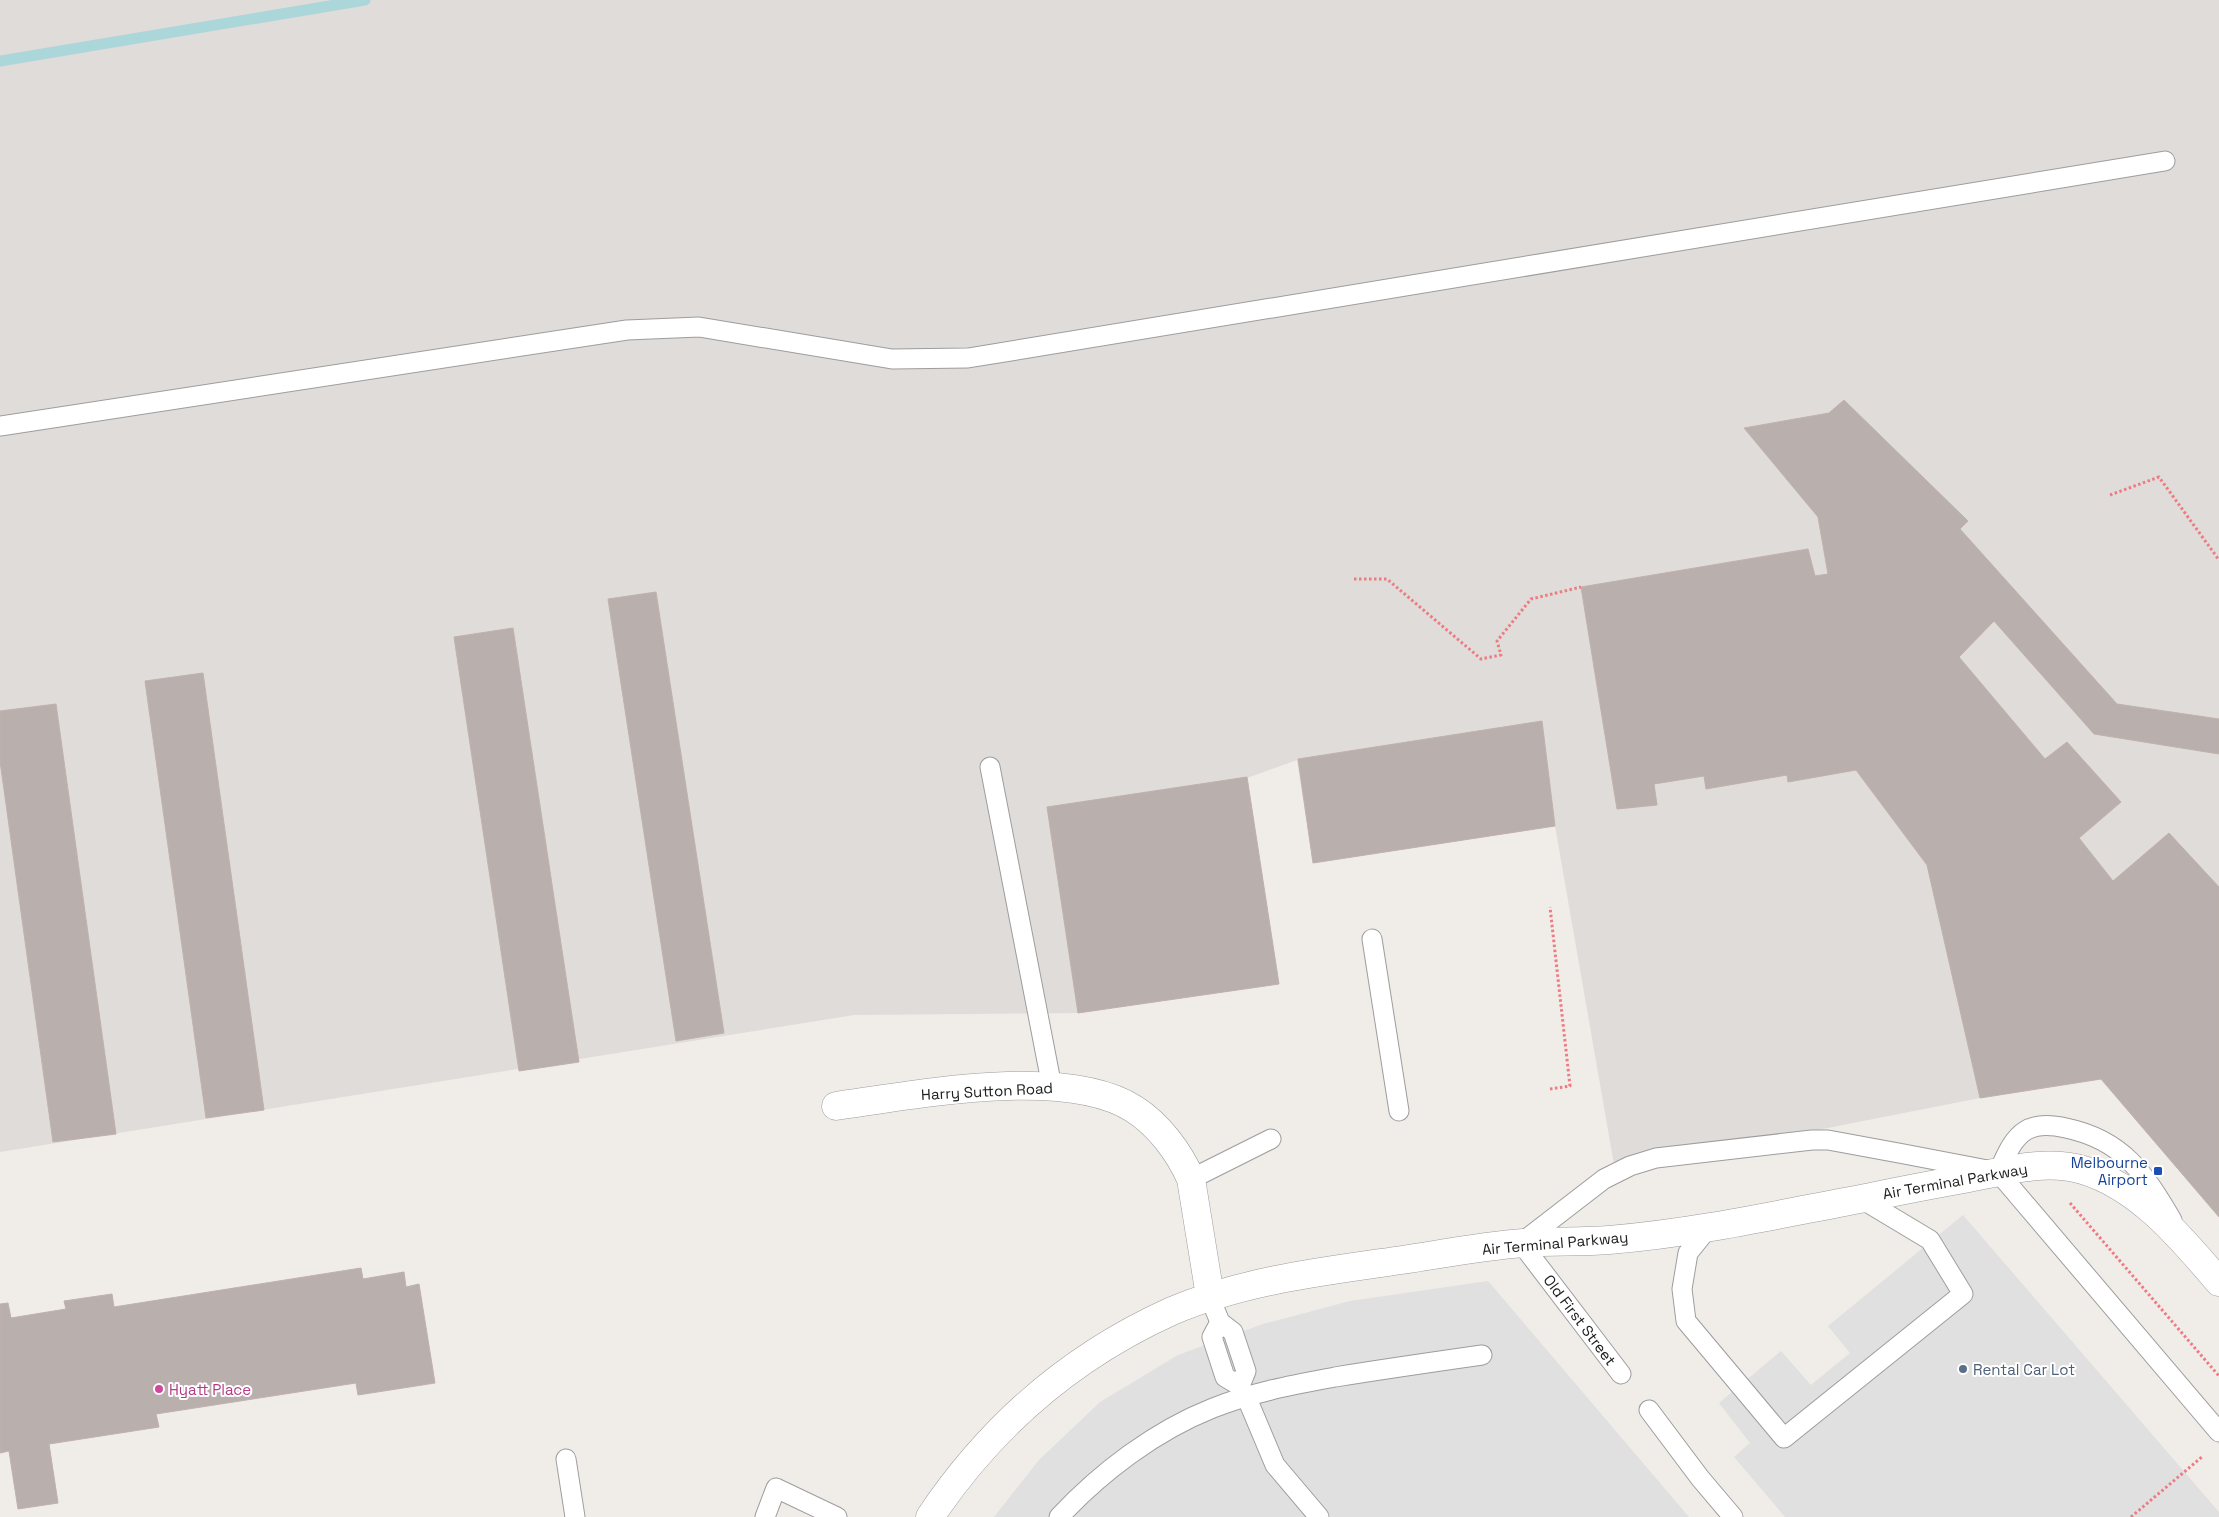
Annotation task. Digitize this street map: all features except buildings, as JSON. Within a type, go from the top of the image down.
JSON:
[{"type":"street","name":"Harry Sutton Road","points":[[836,1106],[945,1090],[1052,1087],[1097,1094],[1135,1109],[1170,1143],[1183,1162],[1191,1179],[1210,1296]]},
{"type":"street","name":"Air Terminal Parkway","points":[[930,1517],[978,1452],[1026,1404],[1051,1383],[1096,1351],[1131,1331],[1210,1296],[1290,1277],[1521,1243],[1609,1240],[1709,1227],[1998,1172],[2047,1166],[2083,1170],[2099,1177],[2144,1204],[2183,1240],[2219,1282]]},
{"type":"lane","points":[[0,426],[627,330],[699,327],[892,359],[968,358],[2165,161]]},
{"type":"lane","points":[[990,767],[1052,1087]]},
{"type":"lane","points":[[1372,939],[1400,1111]]},
{"type":"lane","points":[[1998,1172],[2012,1146],[2025,1130],[2046,1125],[2080,1131],[2111,1145],[2138,1168],[2150,1182],[2183,1240]]},
{"type":"lane","points":[[1191,1179],[1271,1139]]},
{"type":"lane","points":[[1521,1243],[1604,1179],[1630,1166],[1656,1158],[1812,1140],[1866,1147],[1998,1172],[2219,1432]]},
{"type":"lane","points":[[1709,1227],[1688,1253],[1682,1290],[1686,1321],[1784,1438],[1963,1294],[1930,1240],[1860,1198]]},
{"type":"lane","name":"Old First Street","points":[[1521,1243],[1621,1374]]},
{"type":"lane","points":[[1210,1296],[1220,1322],[1233,1332],[1246,1371],[1243,1391],[1275,1465],[1319,1517]]},
{"type":"lane","points":[[1059,1517],[1100,1478],[1160,1435],[1243,1391],[1482,1355]]},
{"type":"lane","points":[[1649,1410],[1700,1478],[1733,1517]]},
{"type":"lane","points":[[566,1459],[575,1517]]},
{"type":"lane","points":[[765,1517],[776,1488],[837,1517]]},
{"type":"path","points":[[2110,495],[2159,477],[2219,560]]},
{"type":"path","points":[[1354,580],[1387,579],[1481,660],[1501,655],[1498,640],[1531,599],[1581,587]]},
{"type":"path","points":[[1550,907],[1570,1086],[1550,1089]]},
{"type":"path","points":[[2070,1203],[2219,1376]]},
{"type":"path","points":[[2131,1517],[2205,1454]]},
{"type":"shaded area","points":[[0,0],[2219,0],[2219,1217],[2101,1079],[1980,1098],[1615,1170],[1555,826],[1313,863],[1297,760],[1247,778],[1279,984],[1078,1013],[854,1015],[0,1152]]},
{"type":"shaded area","name":"Rental Car Lot","points":[[1963,1215],[2219,1512],[2219,1517],[1785,1517],[1734,1457],[1750,1443],[1719,1403],[1781,1351],[1811,1385],[1850,1353],[1828,1326]]},
{"type":"shaded area","points":[[1488,1281],[1689,1517],[994,1517],[1039,1460],[1100,1402],[1178,1355],[1263,1324],[1350,1301]]},
{"type":"waterway","points":[[0,61],[365,0]]},
{"type":"place","name":"Melbourne Airport","points":[[2158,1171]]},
{"type":"place","name":"Rental Car Lot","points":[[1963,1369]]},
{"type":"place","name":"Hyatt Place","points":[[159,1389]]}]
